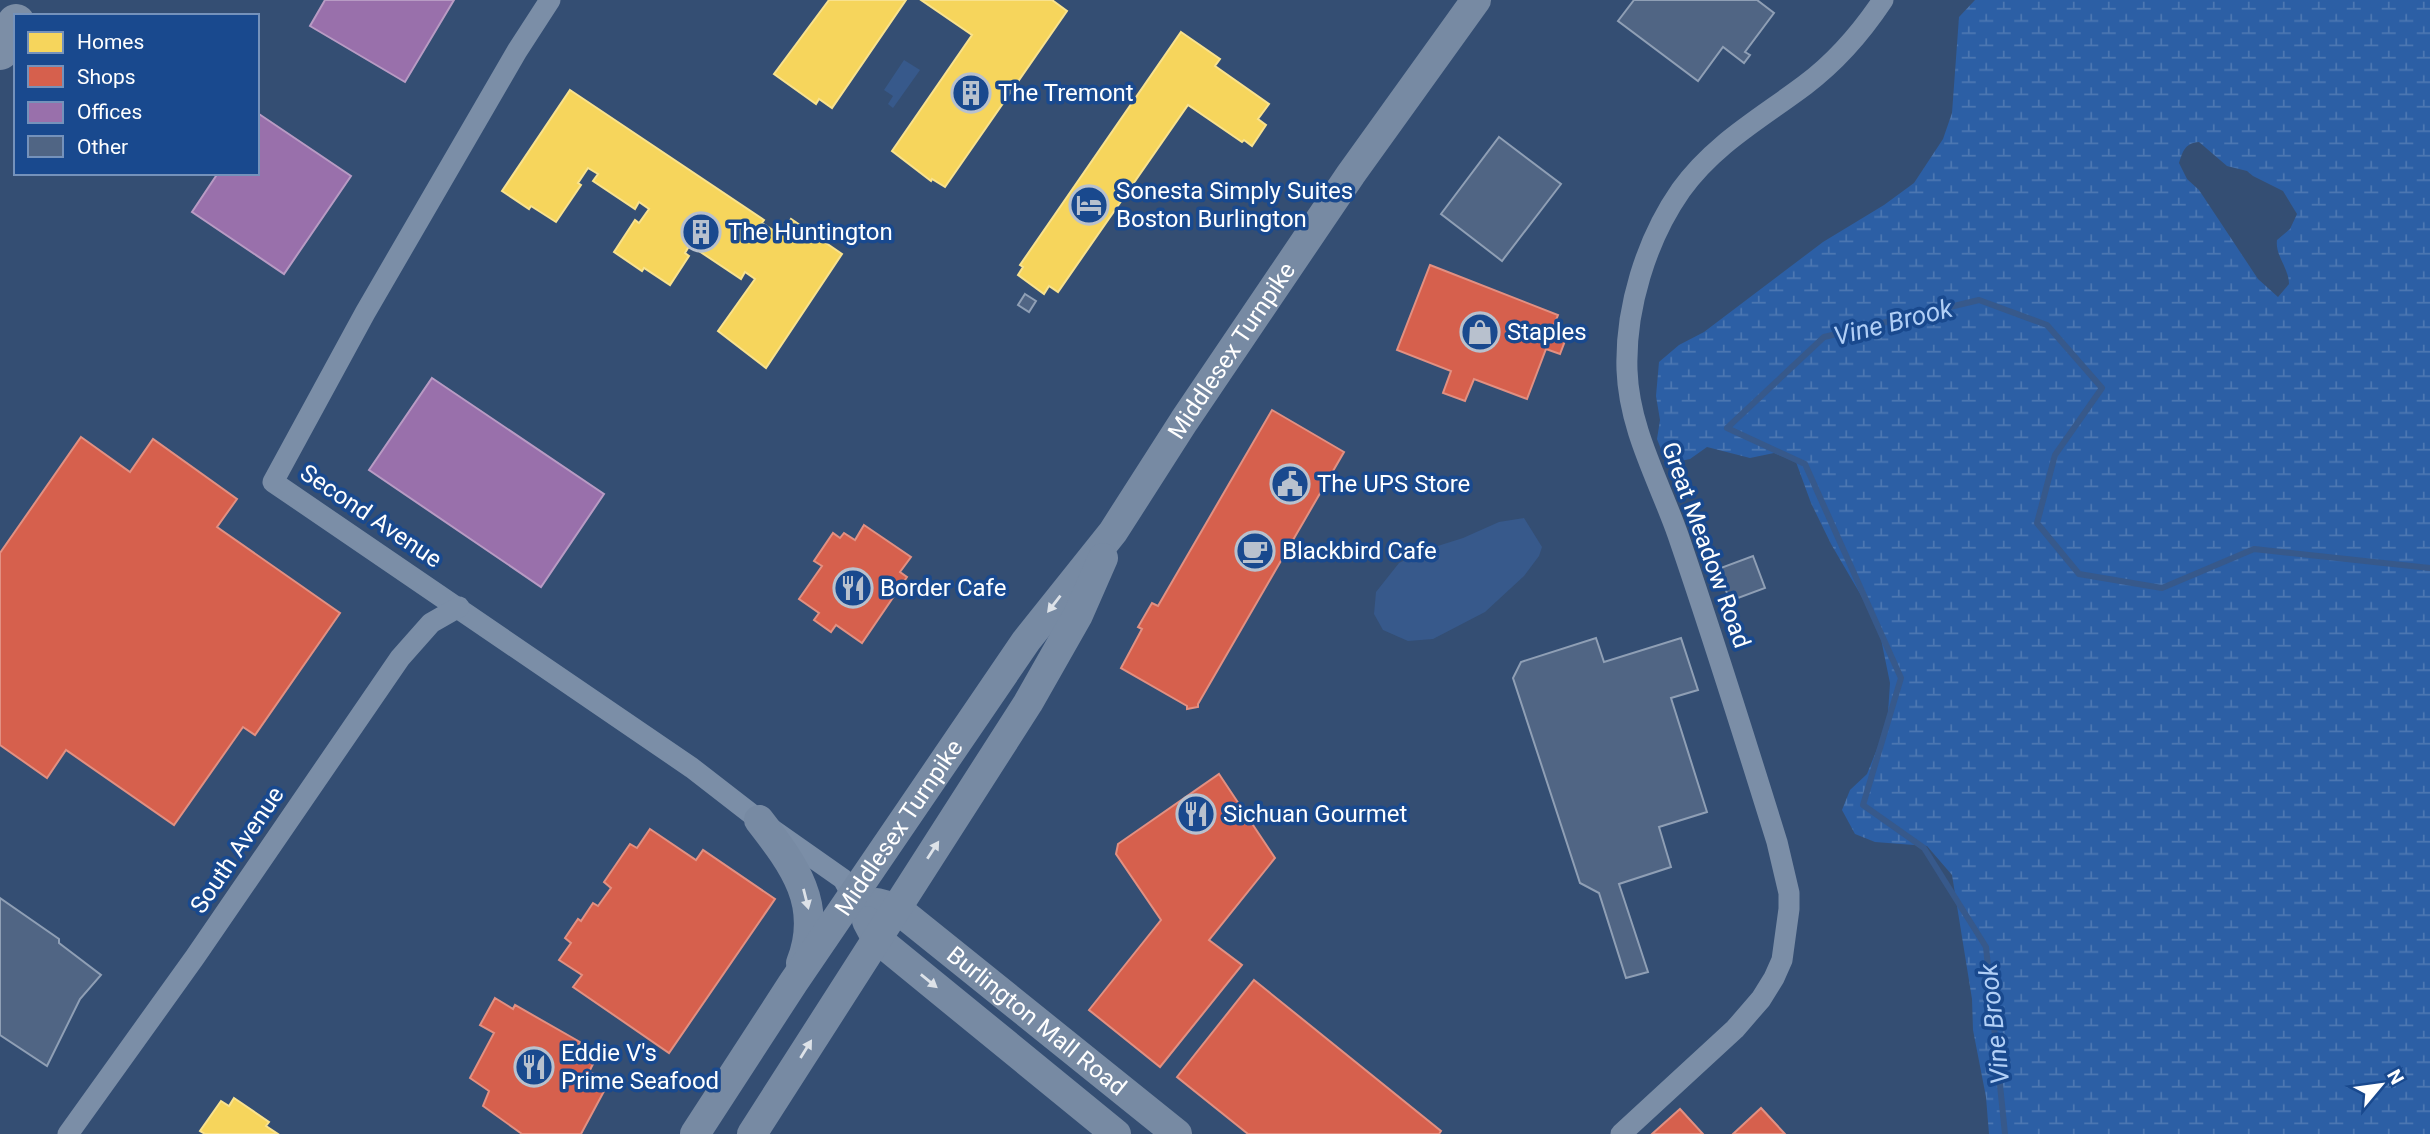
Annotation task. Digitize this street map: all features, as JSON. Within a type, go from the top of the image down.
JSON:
[{"type":"highway","points":[[0,51],[14,26]]},
{"type":"main road","name":"Middlesex Turnpike","points":[[695,1134],[793,983],[1026,640],[1113,532],[1184,421],[1343,185],[1476,0]]},
{"type":"main road","name":"Middlesex Turnpike","points":[[751,1134],[1059,652],[1095,581],[1113,532]]},
{"type":"main road","points":[[759,820],[796,872],[808,904],[809,927],[805,954],[793,983]]},
{"type":"main road","points":[[853,897],[896,908]]},
{"type":"main road","points":[[853,897],[876,938]]},
{"type":"main road","name":"Burlington Mall Road","points":[[896,908],[1177,1134]]},
{"type":"main road","name":"Burlington Mall Road","points":[[876,938],[1115,1134]]},
{"type":"street","name":"Second Avenue","points":[[550,0],[365,313],[273,482],[692,768],[759,820],[843,879],[853,897]]},
{"type":"street","name":"Great Meadow Road","points":[[1622,1134],[1735,1029],[1761,999],[1782,960],[1789,909],[1789,893],[1777,842],[1678,538],[1633,414],[1627,372],[1627,349],[1634,302],[1656,236],[1692,176],[1720,146],[1805,85],[1840,55],[1883,0]]},
{"type":"street","name":"South Avenue","points":[[68,1134],[190,965],[400,658],[431,623],[459,607]]},
{"type":"green space","points":[[1975,0],[2430,0],[2430,1134],[1989,1134],[1986,1097],[1973,1030],[1972,999],[1952,875],[1927,846],[1875,842],[1855,834],[1842,810],[1850,790],[1867,774],[1888,713],[1890,683],[1881,639],[1862,597],[1831,544],[1811,503],[1796,462],[1774,453],[1750,458],[1707,447],[1690,459],[1667,464],[1657,439],[1660,420],[1656,396],[1659,362],[1679,345],[1704,332],[1823,242],[1884,205],[1914,183],[1943,139],[1952,113],[1959,17]],"holes":[[[2199,142],[2227,166],[2247,171],[2283,191],[2297,214],[2290,229],[2277,240],[2289,284],[2278,297],[2258,279],[2199,190],[2187,179],[2179,163],[2183,151]]]},
{"type":"shaded area","points":[[904,60],[920,70],[893,108],[888,104],[893,96],[884,90]]},
{"type":"shaded area","points":[[1524,518],[1542,547],[1539,556],[1524,576],[1485,612],[1433,639],[1408,641],[1383,630],[1374,614],[1376,592],[1399,563],[1425,550],[1463,538],[1499,522]]},
{"type":"building: Homes","points":[[829,0],[906,0],[832,108],[819,99],[816,104],[774,74]]},
{"type":"building: Homes","name":"The Tremont","points":[[921,0],[1052,0],[1067,11],[945,187],[932,179],[931,181],[892,151],[972,35]]},
{"type":"building: Homes","name":"Sonesta Simply Suites Boston Burlington","points":[[1181,32],[1220,59],[1215,66],[1269,104],[1258,119],[1266,125],[1252,146],[1188,105],[1058,292],[1049,286],[1044,294],[1018,275],[1023,267],[1020,265]]},
{"type":"building: Homes","name":"The Huntington","points":[[570,90],[764,220],[762,223],[781,235],[791,219],[842,254],[766,368],[718,331],[755,279],[745,272],[741,279],[699,251],[704,245],[694,238],[685,253],[689,256],[670,285],[644,268],[642,271],[614,252],[635,220],[639,223],[649,209],[639,202],[635,209],[593,181],[598,174],[588,168],[578,183],[581,185],[556,222],[531,206],[529,209],[502,191]]},
{"type":"building: Homes","points":[[234,1098],[269,1122],[266,1126],[278,1134],[205,1134],[200,1131],[221,1101],[229,1106]]},
{"type":"building: Shops","name":"Staples","points":[[1430,265],[1558,315],[1552,330],[1562,334],[1565,341],[1560,354],[1546,349],[1527,399],[1474,379],[1465,401],[1443,393],[1451,371],[1397,350]]},
{"type":"building: Shops","points":[[1272,410],[1344,452],[1198,707],[1187,709],[1187,706],[1121,668],[1142,629],[1138,627],[1152,603],[1158,606]]},
{"type":"building: Shops","points":[[81,437],[130,472],[153,439],[237,499],[217,527],[340,613],[255,735],[243,727],[174,825],[66,750],[47,778],[0,745],[0,553]]},
{"type":"building: Shops","name":"Border Cafe","points":[[864,525],[911,557],[900,572],[907,577],[862,643],[836,625],[831,632],[814,620],[819,613],[799,599],[822,566],[814,561],[833,533],[840,538],[844,533],[855,540]]},
{"type":"building: Shops","points":[[1219,774],[1275,858],[1209,940],[1242,965],[1160,1067],[1089,1010],[1161,920],[1116,854],[1118,844]]},
{"type":"building: Shops","points":[[650,829],[696,860],[703,850],[775,899],[669,1053],[573,987],[582,975],[559,960],[571,943],[565,938],[578,919],[581,921],[593,903],[598,906],[611,888],[604,882],[630,844],[637,848]]},
{"type":"building: Shops","points":[[1254,980],[1441,1131],[1439,1134],[1248,1134],[1177,1077]]},
{"type":"building: Shops","name":"Eddie V's Prime Seafood","points":[[495,998],[513,1009],[515,1005],[580,1042],[576,1049],[594,1062],[589,1072],[610,1080],[581,1134],[522,1134],[483,1106],[489,1091],[470,1078],[494,1033],[480,1025]]},
{"type":"building: Shops","points":[[1761,1108],[1785,1134],[1733,1134]]},
{"type":"building: Shops","points":[[1680,1109],[1703,1134],[1652,1134]]},
{"type":"building: Offices","points":[[325,0],[454,0],[405,82],[310,26]]},
{"type":"building: Offices","points":[[259,114],[351,176],[284,274],[192,212],[217,175],[259,175]]},
{"type":"building: Offices","points":[[432,378],[604,494],[541,587],[369,470]]},
{"type":"building: Other","points":[[1634,0],[1757,0],[1774,13],[1745,52],[1750,55],[1744,63],[1723,47],[1698,81],[1618,21]]},
{"type":"building: Other","points":[[1499,137],[1561,184],[1502,261],[1441,214]]},
{"type":"building: Other","points":[[1025,294],[1036,301],[1029,312],[1018,305]]},
{"type":"building: Other","points":[[1753,556],[1765,588],[1730,601],[1718,569]]},
{"type":"building: Other","points":[[1596,638],[1604,662],[1681,638],[1698,690],[1671,698],[1707,812],[1659,827],[1671,867],[1619,884],[1648,972],[1626,978],[1599,893],[1580,883],[1513,678],[1521,662]]},
{"type":"building: Other","points":[[0,898],[59,939],[59,943],[101,975],[80,999],[47,1066],[0,1035]]},
{"type":"waterway","name":"Vine Brook","points":[[2005,1134],[1986,947],[1924,848],[1863,805],[1901,678],[1805,464],[1727,428],[1824,337],[1979,300],[2047,325],[2102,388],[2055,455],[2037,523],[2079,574],[2162,588],[2254,549],[2430,568]]},
{"type":"place","name":"The Tremont","points":[[971,93]]},
{"type":"place","name":"Sonesta Simply Suites Boston Burlington","points":[[1089,205]]},
{"type":"place","name":"The Huntington","points":[[701,232]]},
{"type":"place","name":"Staples","points":[[1480,332]]},
{"type":"place","name":"The UPS Store","points":[[1290,484]]},
{"type":"place","name":"Blackbird Cafe","points":[[1255,551]]},
{"type":"place","name":"Border Cafe","points":[[853,588]]},
{"type":"place","name":"Sichuan Gourmet","points":[[1196,814]]},
{"type":"place","name":"Eddie V's Prime Seafood","points":[[534,1067]]}]
